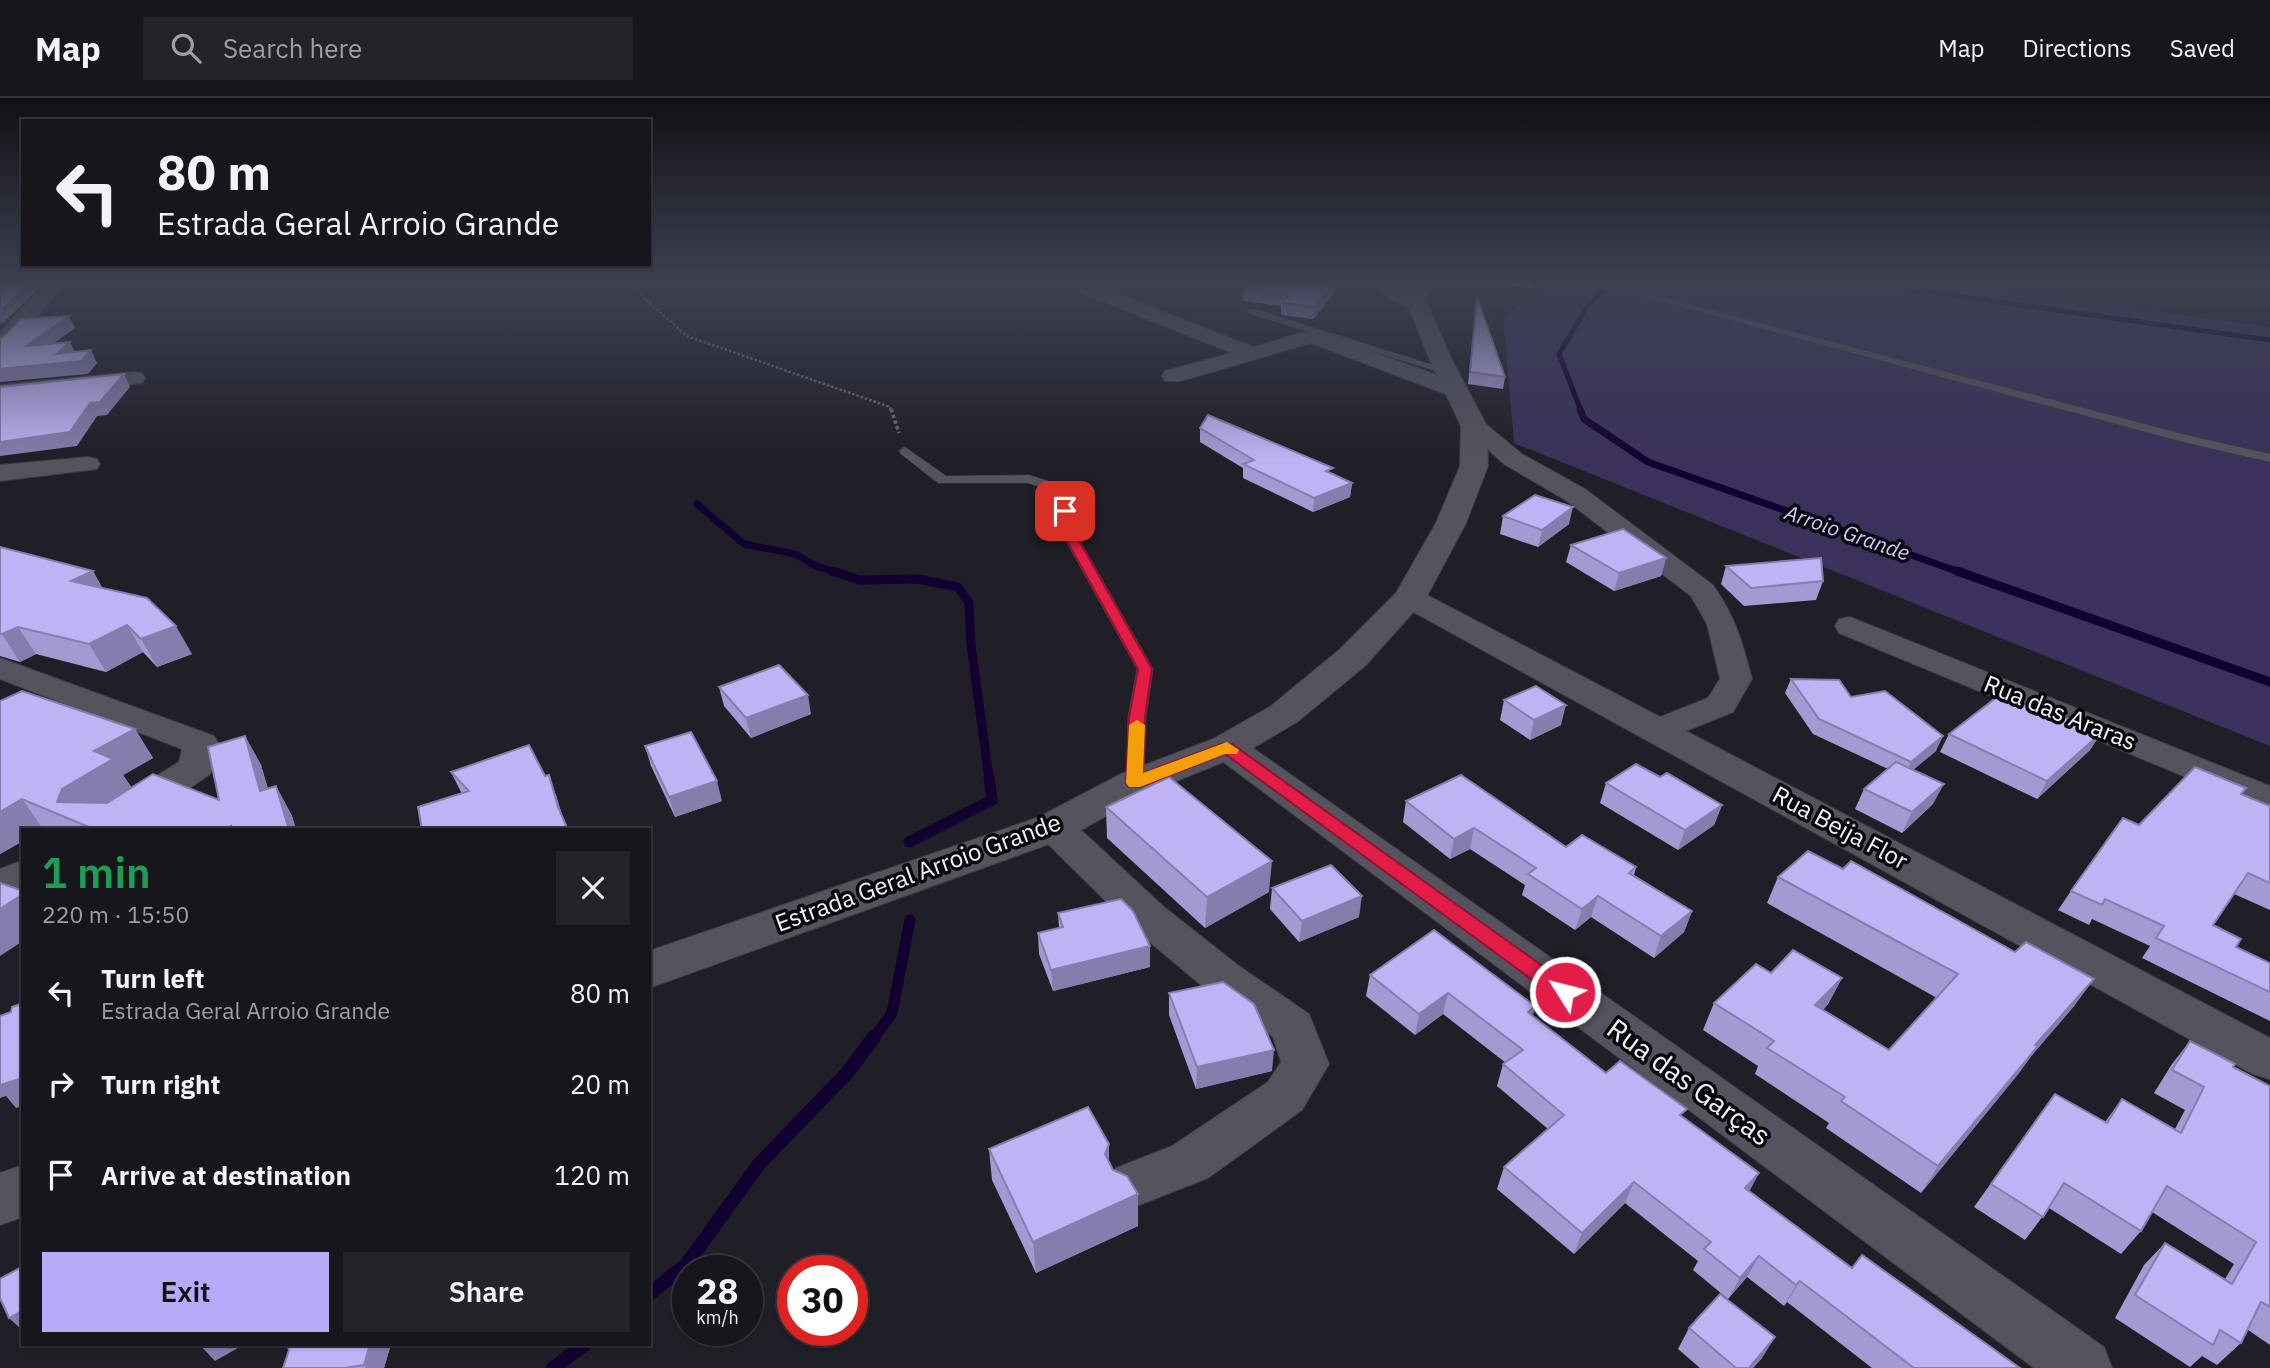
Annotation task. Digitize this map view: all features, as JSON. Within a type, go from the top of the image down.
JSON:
[{"type":"main road","name":"Estrada Geral Arroio Grande","points":[[651,969],[1054,827],[1135,783],[1227,747],[1284,714],[1352,657],[1410,598],[1451,523],[1474,466],[1474,426],[1451,380],[1437,341]]},
{"type":"main road","points":[[0,1199],[21,1192]]},
{"type":"street","points":[[1219,341],[1251,354]]},
{"type":"street","points":[[1173,376],[1294,341]]},
{"type":"street","points":[[1329,341],[1451,380]]},
{"type":"street","points":[[0,392],[134,378]]},
{"type":"street","points":[[1474,426],[1513,459],[1576,495],[1703,591],[1722,624],[1736,679],[1721,705],[1659,730]]},
{"type":"street","points":[[0,473],[88,464]]},
{"type":"street","name":"Rua Beija Flor","points":[[1410,598],[2270,1060]]},
{"type":"street","name":"Rua das Araras","points":[[1850,626],[2270,800]]},
{"type":"street","points":[[0,668],[201,744],[196,767],[169,787],[101,828]]},
{"type":"street","points":[[22,713],[65,691]]},
{"type":"street","name":"Rua das Garças","points":[[1227,747],[2083,1368]]},
{"type":"street","points":[[1054,827],[1149,918],[1223,978],[1293,1027],[1305,1064],[1285,1096],[1190,1162],[1134,1184]]},
{"type":"street","points":[[0,888],[21,875]]},
{"type":"lane","points":[[1339,341],[1451,380]]},
{"type":"lane","points":[[1819,341],[2184,439],[2270,458]]},
{"type":"lane","points":[[905,451],[943,480],[1029,479],[1062,489],[1068,532],[1145,669],[1137,717],[1135,783]]},
{"type":"path","points":[[701,341],[890,407],[905,451]]},
{"type":"shaded area","points":[[1505,341],[2270,341],[2270,746],[1514,443]]},
{"type":"building","points":[[0,341],[33,341],[26,346],[70,342],[57,354],[91,350],[81,361],[0,369]]},
{"type":"building","points":[[1473,341],[1492,341],[1505,377],[1470,372]]},
{"type":"building","points":[[124,374],[100,402],[90,403],[70,432],[0,442],[0,387]]},
{"type":"building","points":[[1208,415],[1333,468],[1326,471],[1352,483],[1314,498],[1243,464],[1254,460],[1200,428]]},
{"type":"building","points":[[1535,495],[1573,507],[1542,530],[1503,516]]},
{"type":"building","points":[[1623,529],[1666,558],[1619,573],[1571,545]]},
{"type":"building","points":[[0,547],[93,571],[71,581],[147,598],[176,626],[141,639],[127,625],[89,644],[18,627],[0,634]]},
{"type":"building","points":[[1821,558],[1823,581],[1751,588],[1726,566]]},
{"type":"building","points":[[779,665],[808,695],[746,718],[719,687]]},
{"type":"building","points":[[1791,679],[1839,680],[1851,697],[1885,691],[1943,736],[1911,762],[1819,719]]},
{"type":"building","points":[[1536,686],[1566,705],[1534,720],[1504,700]]},
{"type":"building","points":[[22,691],[135,729],[94,751],[113,759],[62,789],[57,802],[107,803],[153,774],[219,800],[208,747],[245,736],[260,791],[276,786],[288,828],[91,828],[22,799],[0,812],[0,701]]},
{"type":"building","points":[[2001,694],[2101,733],[2047,781],[1949,734]]},
{"type":"building","points":[[691,732],[717,781],[669,797],[645,746]]},
{"type":"building","points":[[529,745],[545,776],[549,775],[567,828],[422,828],[418,807],[469,791],[451,772]]},
{"type":"building","points":[[1896,762],[1944,784],[1912,812],[1864,789]]},
{"type":"building","points":[[1636,764],[1660,777],[1667,773],[1722,805],[1685,830],[1606,783]]},
{"type":"building","points":[[2195,767],[2246,788],[2241,794],[2270,806],[2270,883],[2248,873],[2213,925],[2241,939],[2236,947],[2270,963],[2270,992],[2156,938],[2164,926],[2105,899],[2102,905],[2071,891],[2123,818],[2139,825]]},
{"type":"building","points":[[1461,775],[1566,847],[1582,835],[1636,867],[1629,873],[1692,911],[1661,936],[1598,896],[1582,909],[1528,874],[1536,868],[1474,828],[1454,839],[1406,801]]},
{"type":"building","points":[[1169,777],[1272,861],[1207,897],[1106,807]]},
{"type":"building","points":[[1808,851],[1843,869],[1851,861],[2015,952],[2026,942],[2094,979],[2035,1045],[2038,1046],[1938,1166],[1841,1101],[1845,1097],[1767,1048],[1774,1041],[1714,1003],[1756,964],[1771,973],[1793,950],[1842,978],[1815,1005],[1889,1050],[1958,974],[1778,877]]},
{"type":"building","points":[[1331,865],[1362,896],[1302,921],[1272,888]]},
{"type":"building","points":[[0,883],[21,890],[21,895],[0,909]]},
{"type":"building","points":[[1121,899],[1133,911],[1150,946],[1051,970],[1038,933],[1063,927],[1058,913]]},
{"type":"building","points":[[1434,930],[1535,1006],[1528,1012],[1606,1073],[1620,1061],[1687,1109],[1680,1115],[1759,1173],[1745,1188],[1852,1268],[1862,1255],[2020,1368],[1914,1368],[1800,1281],[1796,1285],[1759,1256],[1740,1278],[1704,1249],[1711,1242],[1634,1182],[1582,1233],[1504,1167],[1564,1115],[1503,1064],[1523,1050],[1448,993],[1419,1014],[1370,975]]},
{"type":"building","points":[[1223,982],[1254,1004],[1274,1050],[1197,1067],[1169,993]]},
{"type":"building","points":[[21,1004],[21,1079],[0,1085],[0,1016],[11,1012],[12,1007]]},
{"type":"building","points":[[2190,1041],[2270,1086],[2270,1307],[2261,1302],[2241,1343],[2220,1330],[2213,1345],[2135,1295],[2165,1243],[2232,1284],[2256,1242],[2167,1186],[2141,1231],[2064,1183],[2043,1217],[1991,1184],[2055,1094],[2107,1123],[2122,1099],[2181,1133],[2204,1087],[2172,1070]]},
{"type":"building","points":[[1088,1107],[1109,1144],[1105,1154],[1113,1170],[1127,1176],[1138,1194],[1033,1242],[989,1149]]},
{"type":"building","points":[[21,1267],[21,1311],[9,1318],[0,1298],[0,1279]]},
{"type":"building","points":[[1720,1294],[1775,1337],[1749,1368],[1736,1368],[1689,1328]]},
{"type":"building","points":[[288,1346],[369,1346],[364,1365],[345,1368],[283,1368],[289,1350]]},
{"type":"waterway","name":"Arroio Grande","points":[[1567,341],[1559,354],[1581,411]]},
{"type":"waterway","name":"Arroio Grande","points":[[1580,409],[1584,419],[1648,462],[1962,573]]},
{"type":"waterway","points":[[697,504],[744,544],[795,554],[816,566],[838,573]]},
{"type":"waterway","points":[[832,571],[860,580],[917,579],[958,587],[969,603],[971,645],[989,778]]},
{"type":"waterway","name":"Arroio Grande","points":[[1957,571],[2270,682]]},
{"type":"waterway","points":[[909,842],[992,800],[989,777]]},
{"type":"waterway","points":[[873,1039],[892,1013],[910,920]]},
{"type":"waterway","points":[[651,1292],[686,1265],[759,1164],[847,1073],[874,1037]]},
{"type":"waterway","points":[[553,1368],[582,1346]]},
{"type":"slow traffic","points":[[1137,725],[1135,783],[1227,747],[1231,750]]},
{"type":"route","points":[[1065,511],[1068,532],[1145,669],[1137,717],[1135,783],[1227,747],[1565,992]]}]
